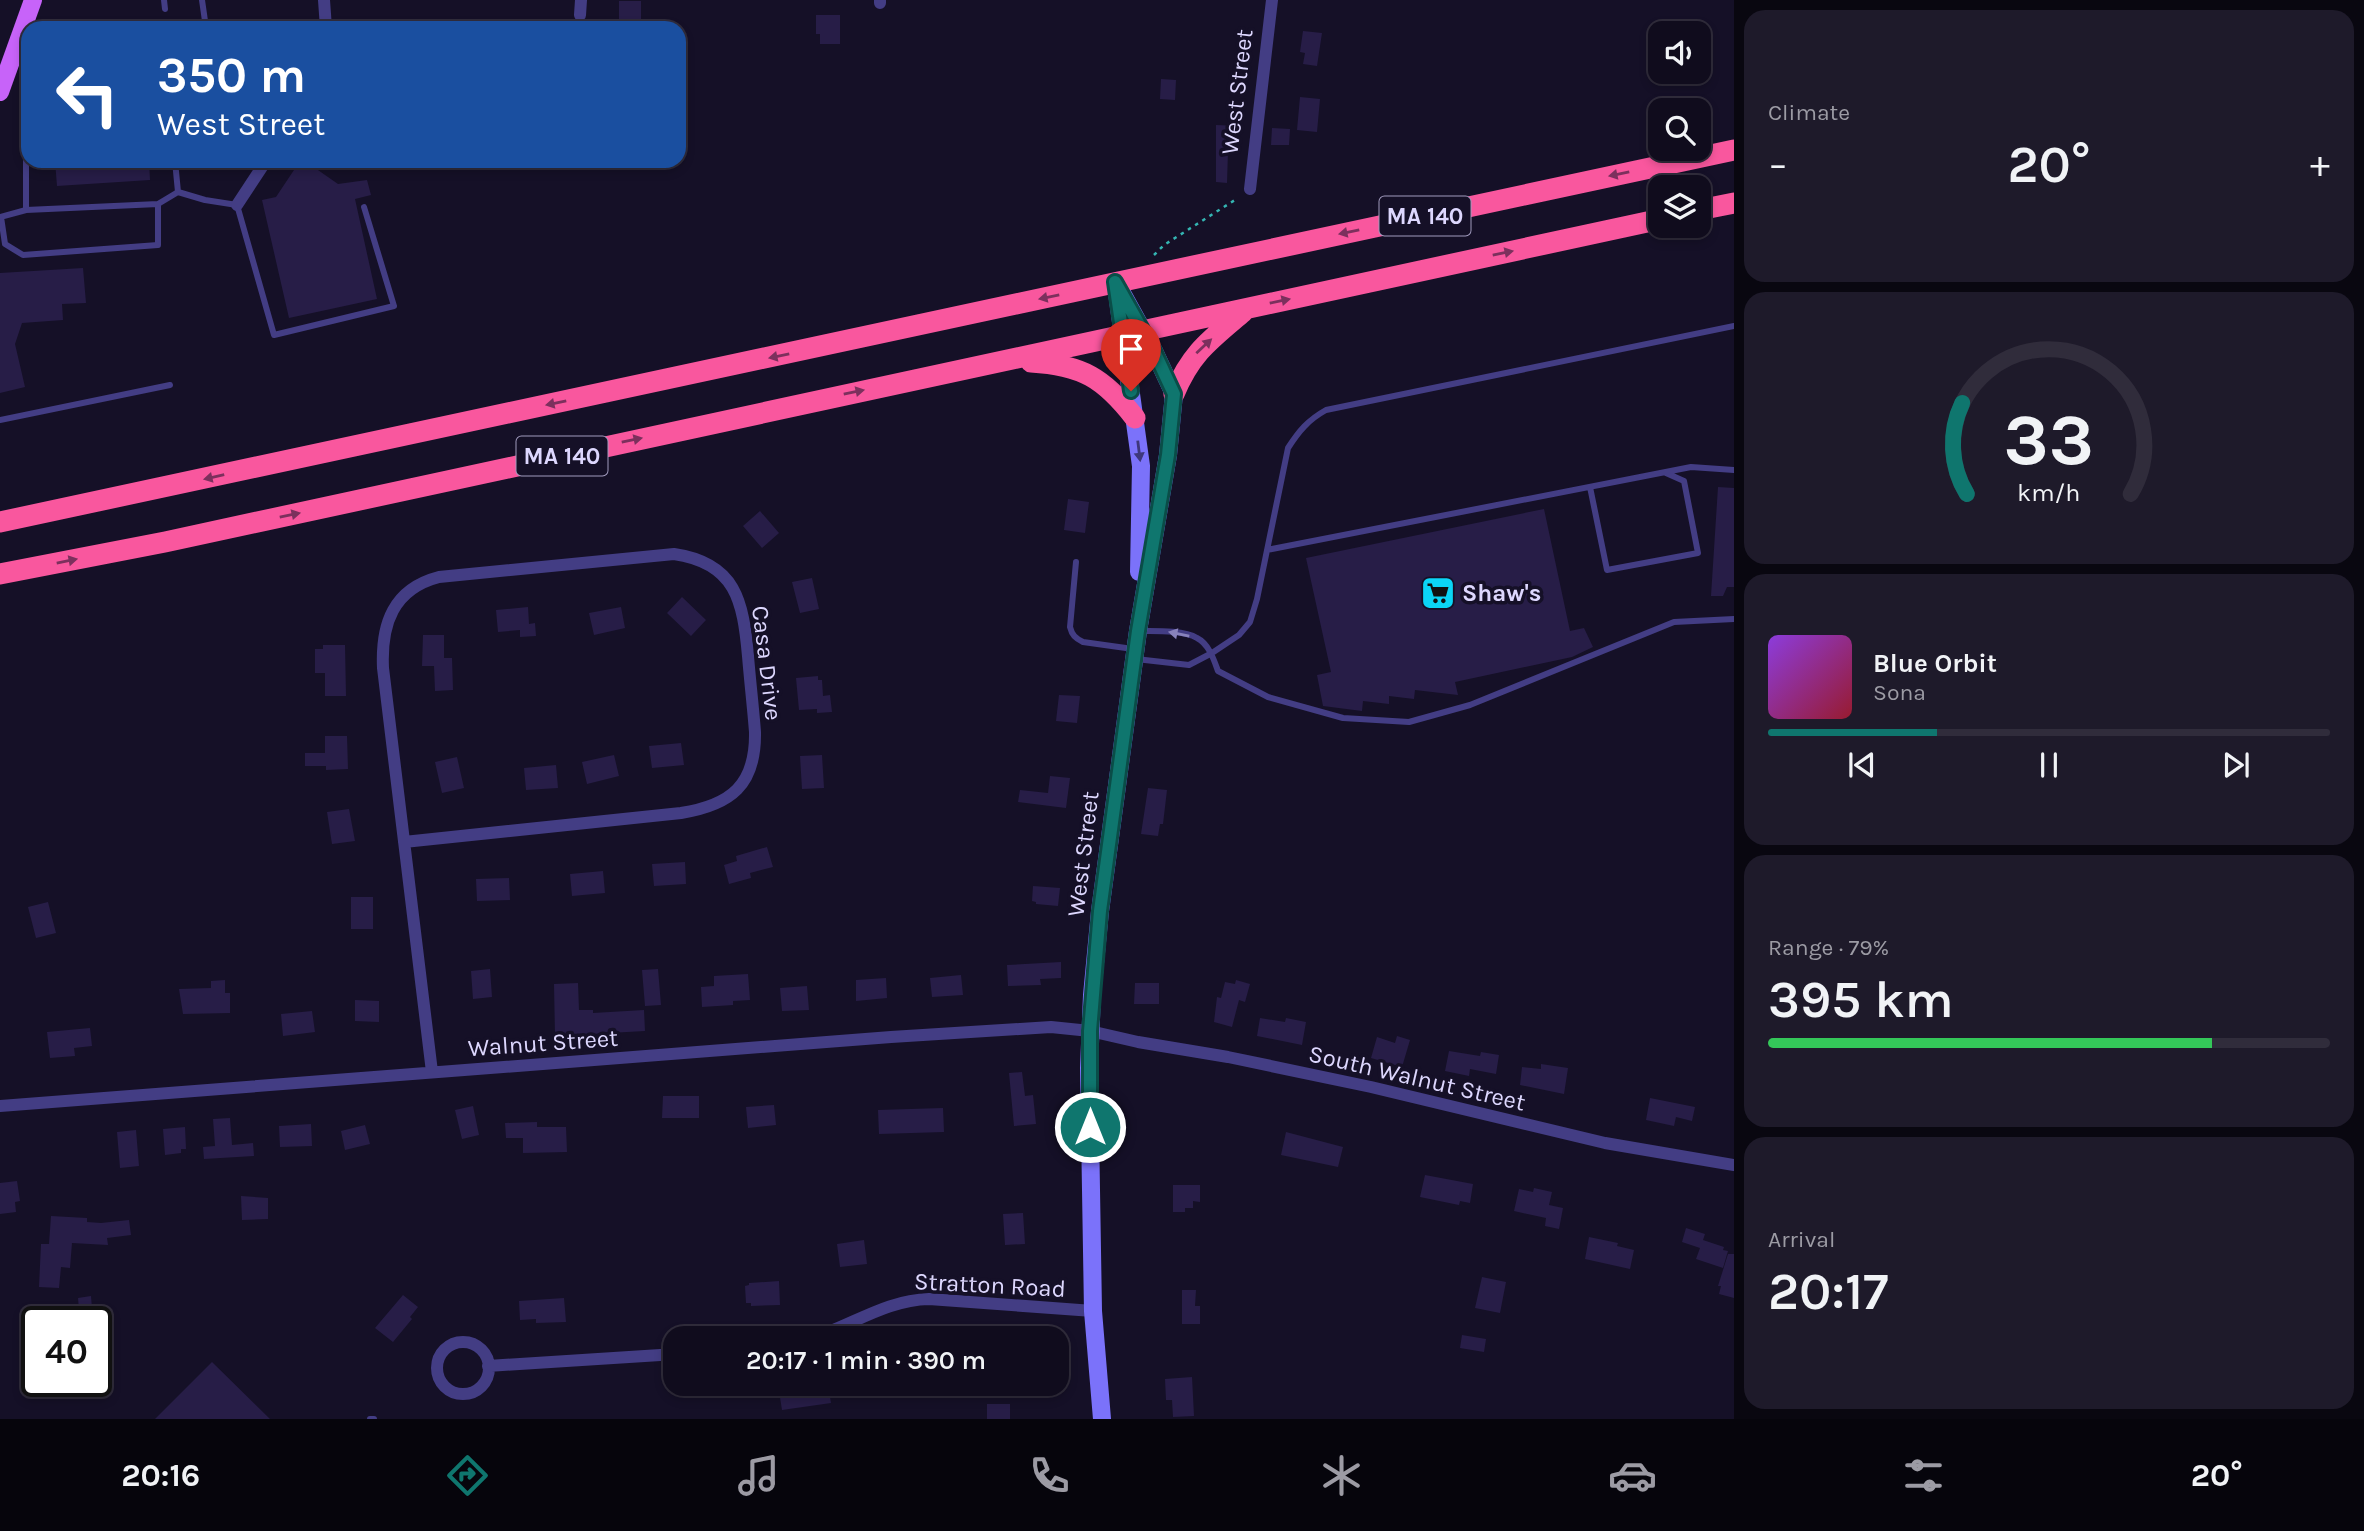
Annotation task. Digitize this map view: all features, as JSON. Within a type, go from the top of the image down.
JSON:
[{"type":"highway","name":"MA 140","points":[[0,522],[1734,150]]},
{"type":"highway","points":[[1711,208],[1734,203]]},
{"type":"highway","name":"MA 140","points":[[0,574],[165,542],[1648,222]]},
{"type":"highway","points":[[1174,394],[1183,370],[1197,351],[1247,309]]},
{"type":"highway","points":[[1005,360],[1062,364],[1088,375],[1107,386],[1135,418]]},
{"type":"main road","points":[[31,21],[33,0]]},
{"type":"main road","points":[[0,92],[21,46]]},
{"type":"street","points":[[324,0],[326,21]]},
{"type":"street","points":[[580,15],[581,0]]},
{"type":"street","name":"West Street","points":[[1250,189],[1272,0]]},
{"type":"street","points":[[237,205],[261,168]]},
{"type":"street","name":"West Street","points":[[1102,1419],[1093,1311],[1090,1031],[1100,911],[1136,646],[1168,455],[1174,394],[1132,333],[1115,282]]},
{"type":"street","name":"West Street","points":[[1132,333],[1135,418],[1141,466],[1136,646]]},
{"type":"street","name":"Casa Drive","points":[[404,842],[681,813],[710,807],[731,796],[747,777],[752,765],[755,732],[745,626],[738,598],[724,575],[700,559],[659,554],[439,577],[411,588],[392,610],[382,652],[404,842],[432,1072]]},
{"type":"street","name":"Walnut Street","points":[[0,1106],[1051,1027],[1090,1031]]},
{"type":"street","name":"South Walnut Street","points":[[1090,1031],[1371,1087],[1605,1143],[1734,1166]]},
{"type":"street","name":"Stratton Road","points":[[839,1326],[884,1307],[909,1300],[929,1299],[1093,1311]]},
{"type":"street","points":[[457,1342],[466,1342],[481,1350],[488,1366],[484,1382],[472,1392],[464,1394],[456,1393],[443,1384],[437,1368],[442,1352],[457,1342]]},
{"type":"street","points":[[488,1366],[663,1355]]},
{"type":"lane","points":[[164,0],[164,9]]},
{"type":"lane","points":[[202,0],[205,21]]},
{"type":"lane","points":[[26,168],[26,209]]},
{"type":"lane","points":[[176,168],[178,192]]},
{"type":"lane","points":[[158,204],[158,245],[23,255],[3,246],[1,217],[26,209],[158,204],[178,192],[237,205],[274,335],[394,306],[364,207]]},
{"type":"lane","points":[[1076,562],[1070,627],[1076,638],[1083,642],[1136,646],[1189,665],[1240,635],[1250,622],[1288,448],[1304,425],[1326,410],[1734,326]]},
{"type":"lane","points":[[0,420],[170,385]]},
{"type":"lane","points":[[1266,551],[1691,467],[1734,470]]},
{"type":"lane","points":[[1590,487],[1607,570],[1698,553],[1684,481],[1664,472]]},
{"type":"lane","points":[[1136,646],[1163,631],[1198,638],[1212,653],[1218,671],[1268,697],[1343,719],[1409,722],[1470,705],[1674,622],[1734,619]]},
{"type":"path","points":[[1154,258],[1164,245],[1250,189]]},
{"type":"building","points":[[619,1],[641,1],[641,21],[619,21]]},
{"type":"building","points":[[816,15],[840,15],[840,44],[820,44],[820,34],[816,34]]},
{"type":"building","points":[[1303,31],[1322,33],[1317,66],[1303,64],[1305,53],[1300,52]]},
{"type":"building","points":[[1161,79],[1176,80],[1175,100],[1160,99]]},
{"type":"building","points":[[1300,97],[1320,99],[1317,132],[1297,130]]},
{"type":"building","points":[[1216,125],[1239,126],[1238,152],[1228,151],[1227,183],[1216,182]]},
{"type":"building","points":[[1272,128],[1290,129],[1289,145],[1271,145]]},
{"type":"building","points":[[56,168],[149,168],[150,180],[57,186]]},
{"type":"building","points":[[295,168],[315,168],[338,184],[367,180],[371,195],[355,199],[377,299],[289,318],[262,200],[276,197]]},
{"type":"building","points":[[83,268],[86,303],[62,304],[63,320],[22,323],[15,344],[25,387],[0,393],[0,273]]},
{"type":"building","points":[[1718,487],[1734,488],[1734,587],[1727,587],[1723,596],[1711,596]]},
{"type":"building","points":[[1068,499],[1089,502],[1085,533],[1064,530]]},
{"type":"building","name":"Shaw's","points":[[1544,509],[1570,631],[1584,628],[1593,647],[1572,657],[1455,682],[1458,695],[1415,690],[1414,699],[1389,696],[1389,704],[1363,701],[1362,711],[1323,706],[1317,675],[1331,672],[1306,558]]},
{"type":"building","points":[[760,511],[779,533],[762,548],[743,526]]},
{"type":"building","points":[[812,578],[819,609],[800,613],[792,582]]},
{"type":"building","points":[[682,597],[706,620],[691,636],[667,613]]},
{"type":"building","points":[[528,607],[529,624],[535,623],[536,636],[520,637],[520,630],[498,632],[496,610]]},
{"type":"building","points":[[621,607],[625,628],[594,635],[589,613]]},
{"type":"building","points":[[423,635],[444,635],[444,658],[452,658],[453,690],[435,691],[434,666],[422,666]]},
{"type":"building","points":[[323,645],[345,645],[346,696],[325,696],[325,673],[315,673],[315,649],[323,649]]},
{"type":"building","points":[[818,676],[818,680],[822,680],[823,696],[830,695],[832,712],[799,710],[796,678]]},
{"type":"building","points":[[1059,695],[1080,696],[1077,723],[1056,721]]},
{"type":"building","points":[[325,736],[347,736],[348,769],[326,770],[326,766],[305,766],[305,753],[325,753]]},
{"type":"building","points":[[681,743],[684,765],[652,768],[649,746]]},
{"type":"building","points":[[614,755],[619,776],[587,784],[582,762]]},
{"type":"building","points":[[822,755],[824,788],[802,789],[800,756]]},
{"type":"building","points":[[457,757],[464,788],[442,793],[435,762]]},
{"type":"building","points":[[556,765],[558,788],[526,790],[524,768]]},
{"type":"building","points":[[1050,776],[1070,778],[1066,808],[1018,802],[1020,790],[1048,793]]},
{"type":"building","points":[[1148,788],[1167,790],[1163,824],[1160,824],[1158,836],[1141,834]]},
{"type":"building","points":[[349,809],[355,841],[332,844],[327,812]]},
{"type":"building","points":[[767,847],[773,867],[750,873],[751,878],[729,884],[724,865],[737,861],[736,856]]},
{"type":"building","points":[[685,862],[686,884],[654,886],[652,864]]},
{"type":"building","points":[[603,871],[605,893],[572,896],[570,874]]},
{"type":"building","points":[[509,878],[510,900],[477,901],[476,879]]},
{"type":"building","points":[[1033,886],[1060,888],[1058,906],[1036,904],[1032,901]]},
{"type":"building","points":[[351,897],[373,897],[373,929],[351,929]]},
{"type":"building","points":[[48,902],[56,933],[36,938],[28,907]]},
{"type":"building","points":[[1061,962],[1061,978],[1040,979],[1041,985],[1008,986],[1007,965]]},
{"type":"building","points":[[490,969],[492,997],[473,999],[471,971]]},
{"type":"building","points":[[658,969],[661,1005],[645,1006],[642,970]]},
{"type":"building","points":[[748,974],[750,1000],[733,1001],[733,1005],[702,1007],[701,987],[714,986],[714,976]]},
{"type":"building","points":[[961,975],[963,995],[932,997],[930,978]]},
{"type":"building","points":[[886,978],[887,998],[856,1001],[856,980]]},
{"type":"building","points":[[225,980],[225,993],[230,993],[230,1013],[183,1014],[179,989],[211,988],[211,981]]},
{"type":"building","points":[[1236,980],[1250,984],[1245,1002],[1239,1000],[1232,1027],[1214,1022],[1217,997],[1221,998],[1225,982],[1235,984]]},
{"type":"building","points":[[578,983],[579,1010],[593,1010],[593,1013],[644,1010],[645,1031],[555,1036],[554,984]]},
{"type":"building","points":[[1135,983],[1159,983],[1159,1004],[1134,1004]]},
{"type":"building","points":[[807,986],[809,1010],[782,1011],[780,988]]},
{"type":"building","points":[[355,1000],[379,1001],[379,1022],[355,1021]]},
{"type":"building","points":[[312,1011],[315,1032],[283,1036],[281,1014]]},
{"type":"building","points":[[1260,1018],[1285,1022],[1286,1018],[1306,1022],[1302,1045],[1257,1036]]},
{"type":"building","points":[[90,1028],[92,1046],[74,1048],[75,1056],[50,1058],[47,1032]]},
{"type":"building","points":[[1397,1036],[1410,1040],[1402,1067],[1371,1058],[1377,1037],[1395,1043]]},
{"type":"building","points":[[1449,1051],[1480,1056],[1481,1052],[1499,1055],[1496,1074],[1470,1069],[1469,1076],[1445,1071]]},
{"type":"building","points":[[1541,1064],[1568,1068],[1564,1094],[1520,1085],[1522,1067],[1541,1069]]},
{"type":"building","points":[[1022,1072],[1025,1096],[1033,1095],[1036,1124],[1014,1126],[1009,1073]]},
{"type":"building","points":[[663,1096],[699,1096],[699,1118],[662,1118]]},
{"type":"building","points":[[1650,1098],[1695,1107],[1692,1121],[1676,1117],[1674,1126],[1646,1120]]},
{"type":"building","points":[[774,1105],[776,1125],[748,1128],[746,1107]]},
{"type":"building","points":[[473,1106],[479,1135],[462,1139],[455,1110]]},
{"type":"building","points":[[943,1108],[944,1132],[879,1134],[878,1110]]},
{"type":"building","points":[[230,1118],[232,1145],[253,1143],[254,1156],[204,1159],[203,1147],[215,1146],[213,1119]]},
{"type":"building","points":[[537,1122],[537,1127],[566,1127],[567,1152],[523,1153],[523,1138],[506,1138],[505,1123]]},
{"type":"building","points":[[311,1124],[312,1146],[280,1147],[279,1126]]},
{"type":"building","points":[[365,1125],[370,1144],[345,1150],[341,1131]]},
{"type":"building","points":[[185,1127],[186,1149],[181,1149],[181,1153],[165,1155],[163,1129]]},
{"type":"building","points":[[136,1130],[139,1166],[120,1168],[117,1132]]},
{"type":"building","points":[[1286,1132],[1343,1147],[1338,1167],[1281,1155]]},
{"type":"building","points":[[1425,1175],[1473,1184],[1470,1203],[1460,1201],[1459,1205],[1420,1197]]},
{"type":"building","points":[[17,1181],[20,1201],[15,1202],[16,1212],[0,1214],[0,1183]]},
{"type":"building","points":[[1173,1185],[1200,1185],[1200,1202],[1193,1201],[1193,1208],[1185,1208],[1185,1212],[1173,1212]]},
{"type":"building","points":[[1534,1188],[1552,1192],[1549,1205],[1563,1208],[1559,1229],[1545,1226],[1546,1218],[1514,1211],[1519,1189],[1533,1192]]},
{"type":"building","points":[[241,1196],[268,1198],[268,1219],[242,1220]]},
{"type":"building","points":[[1023,1213],[1025,1244],[1005,1245],[1003,1214]]},
{"type":"building","points":[[51,1216],[87,1218],[87,1222],[101,1223],[129,1220],[131,1235],[107,1238],[108,1245],[72,1243],[70,1268],[61,1267],[59,1288],[39,1287],[41,1244],[49,1244]]},
{"type":"building","points":[[1686,1228],[1705,1234],[1703,1240],[1728,1251],[1723,1268],[1696,1259],[1700,1248],[1682,1242]]},
{"type":"building","points":[[1589,1237],[1618,1243],[1617,1246],[1634,1250],[1630,1269],[1585,1259]]},
{"type":"building","points":[[864,1240],[867,1264],[840,1267],[837,1244]]},
{"type":"building","points":[[1728,1254],[1734,1254],[1734,1298],[1719,1294],[1721,1286],[1718,1286]]},
{"type":"building","points":[[1482,1277],[1506,1282],[1500,1313],[1475,1308]]},
{"type":"building","points":[[779,1281],[780,1305],[751,1306],[751,1303],[746,1303],[745,1286],[749,1283]]},
{"type":"building","points":[[1182,1290],[1196,1290],[1195,1306],[1200,1306],[1200,1324],[1182,1324]]},
{"type":"building","points":[[403,1295],[418,1307],[393,1342],[375,1328]]},
{"type":"building","points":[[91,1296],[92,1306],[79,1306],[78,1298]]},
{"type":"building","points":[[564,1298],[566,1322],[536,1323],[536,1319],[520,1320],[519,1301]]},
{"type":"building","points":[[1462,1335],[1486,1339],[1484,1352],[1460,1348]]},
{"type":"building","points":[[212,1362],[270,1419],[155,1419]]},
{"type":"building","points":[[1192,1377],[1194,1416],[1173,1417],[1172,1400],[1166,1400],[1165,1379]]},
{"type":"building","points":[[780,1396],[830,1396],[831,1403],[782,1410]]},
{"type":"building","points":[[987,1404],[1010,1404],[1010,1419],[987,1419]]},
{"type":"place","name":"Shaw's","points":[[1438,593]]},
{"type":"route","points":[[1090,1127],[1090,1031],[1100,911],[1138,631],[1168,455],[1174,394],[1154,351],[1115,282],[1131,391]]}]
